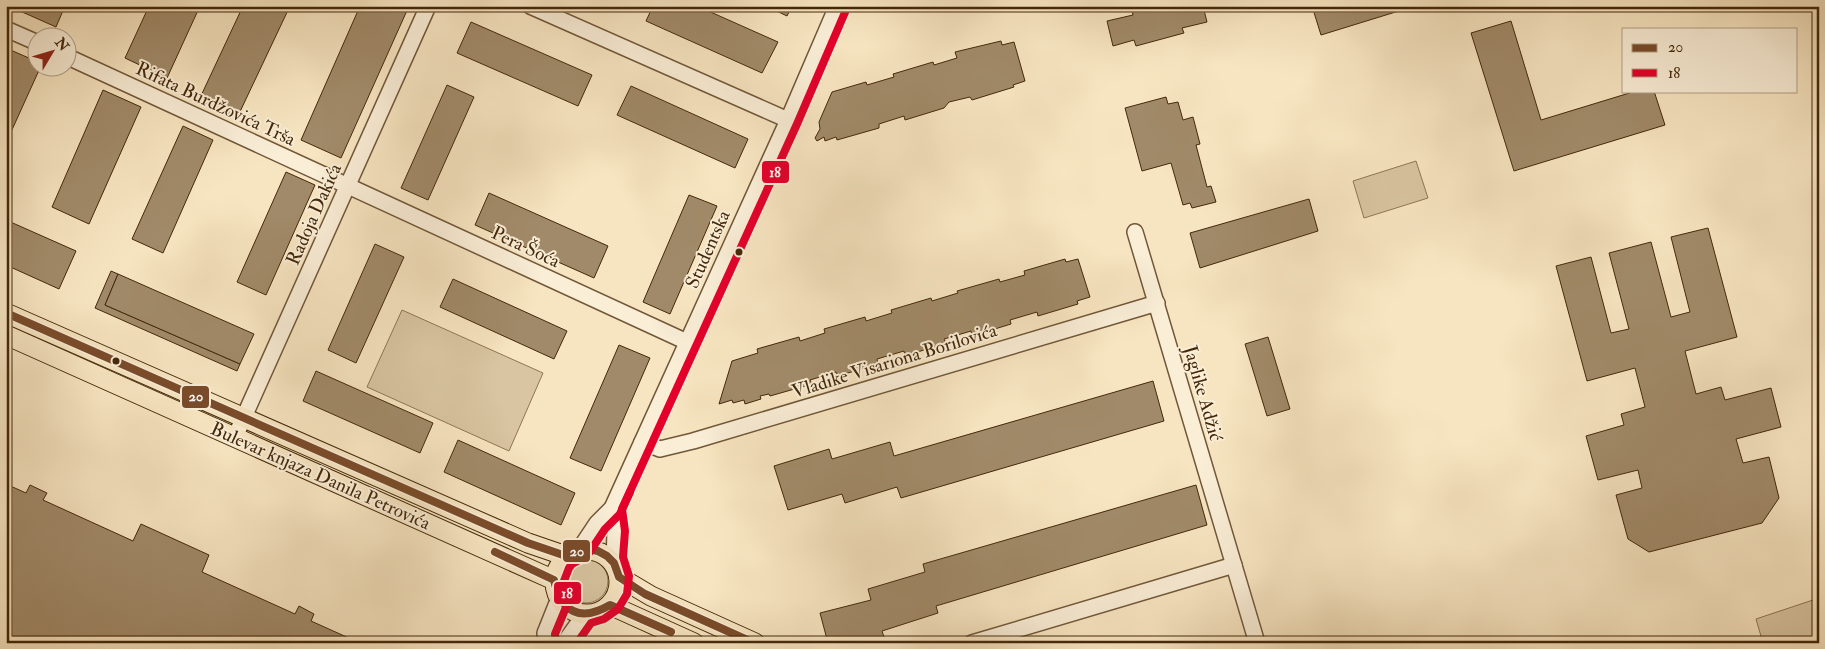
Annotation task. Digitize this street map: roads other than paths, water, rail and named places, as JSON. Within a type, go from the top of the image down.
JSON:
[{"type":"main road","name":"Bulevar knjaza Danila Petrovića","points":[[6,313],[528,543],[572,553],[589,549],[598,551],[607,556],[616,570],[651,596],[755,643]]},
{"type":"main road","name":"Bulevar knjaza Danila Petrovića","points":[[6,335],[554,580]]},
{"type":"main road","points":[[572,553],[560,563],[554,580],[558,598],[575,612],[585,614],[603,610],[610,605],[618,592],[616,570]]},
{"type":"main road","points":[[610,605],[694,643]]},
{"type":"street","name":"Radoja Dakića","points":[[235,437],[428,6]]},
{"type":"street","points":[[530,6],[788,120]]},
{"type":"street","name":"Studentska","points":[[572,553],[612,508],[838,6]]},
{"type":"street","points":[[6,29],[28,39]]},
{"type":"street","name":"Rifata Burdžovića Trša","points":[[78,62],[348,186]]},
{"type":"street","name":"Pera Šoća","points":[[348,186],[687,342]]},
{"type":"street","name":"Jaglike Adžić","points":[[1135,232],[1257,643]]},
{"type":"street","name":"Vladike Visariona Borilovića","points":[[642,442],[660,449],[693,441],[1157,302]]},
{"type":"street","points":[[612,508],[615,531],[616,570]]},
{"type":"street","points":[[972,643],[1234,566]]},
{"type":"street","points":[[546,643],[545,633],[558,598]]},
{"type":"street","points":[[564,643],[585,614]]}]
